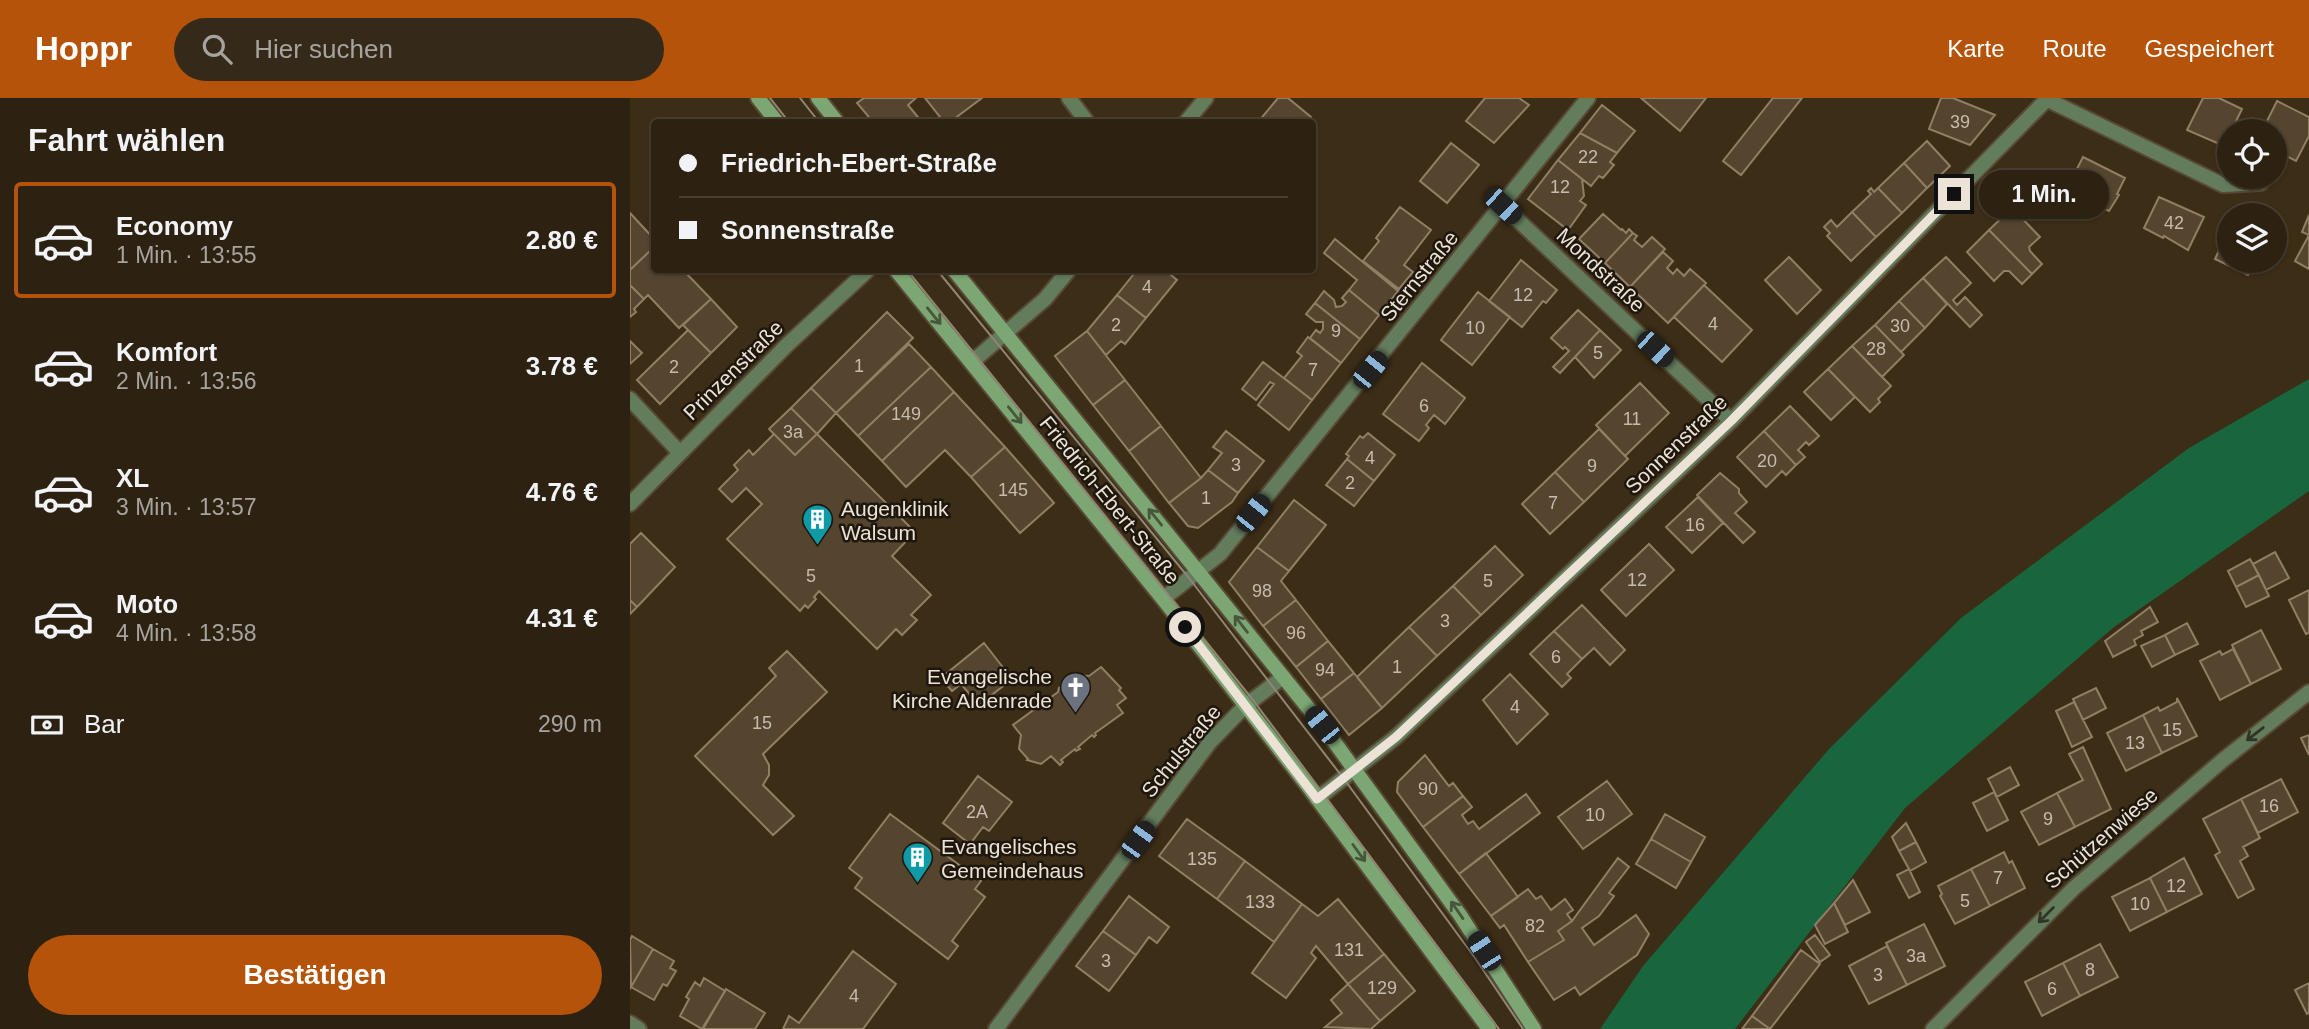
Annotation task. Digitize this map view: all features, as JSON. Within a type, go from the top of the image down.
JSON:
[{"type":"main road","points":[[758,98],[775,119]]},
{"type":"main road","points":[[818,98],[835,119]]},
{"type":"main road","name":"Friedrich-Ebert-Straße","points":[[898,273],[1163,599],[1489,1029]]},
{"type":"main road","name":"Friedrich-Ebert-Straße","points":[[956,273],[1199,570],[1355,770],[1460,915],[1534,1029]]},
{"type":"street","points":[[1069,98],[1085,119]]},
{"type":"street","points":[[1188,119],[1206,98]]},
{"type":"street","name":"Sternstraße","points":[[1163,599],[1220,554],[1588,98]]},
{"type":"street","name":"Sonnenstraße","points":[[1317,799],[1396,737],[1731,421],[2047,99],[2217,182]]},
{"type":"street","name":"Mondstraße","points":[[1503,206],[1731,421]]},
{"type":"street","name":"Prinzenstraße","points":[[630,504],[787,345],[865,273]]},
{"type":"street","points":[[972,362],[1045,299],[1067,273]]},
{"type":"street","points":[[630,400],[680,453]]},
{"type":"street","name":"Schulstraße","points":[[996,1029],[1210,742],[1245,706],[1283,677]]},
{"type":"street","name":"Schützenwiese","points":[[1933,1029],[2074,888],[2222,760],[2309,692]]},
{"type":"street","points":[[630,1023],[639,1029]]},
{"type":"green space","points":[[2309,379],[2309,491],[2114,627],[1905,808],[1735,1029],[1600,1029],[1643,966],[1829,749],[1961,618],[2189,448]]},
{"type":"building","points":[[864,98],[916,98],[908,105],[920,119],[870,119],[857,103]]},
{"type":"building","points":[[925,98],[982,98],[954,119],[942,119]]},
{"type":"building","points":[[1278,98],[1288,98],[1311,117],[1309,119],[1260,119]]},
{"type":"building","points":[[1485,98],[1519,98],[1529,105],[1494,143],[1466,121]]},
{"type":"building","points":[[1641,98],[1706,98],[1680,131]]},
{"type":"building","points":[[1773,98],[1802,98],[1741,175],[1723,161]]},
{"type":"building","points":[[1941,98],[1953,98],[1995,115],[1970,145],[1929,129]]},
{"type":"building","points":[[2203,98],[2219,98],[2242,109],[2237,119],[2217,119],[2217,143],[2187,130]]},
{"type":"building","points":[[2277,101],[2309,117],[2309,136],[2296,161],[2287,156],[2287,119],[2268,119]]},
{"type":"building","points":[[1602,105],[1635,131],[1617,153],[1580,133]]},
{"type":"building","points":[[1580,133],[1617,153],[1610,162],[1614,165],[1603,178],[1599,176],[1591,186],[1558,160]]},
{"type":"building","points":[[1927,141],[1950,166],[1927,188],[1904,163]]},
{"type":"building","points":[[1451,143],[1479,165],[1447,203],[1420,181]]},
{"type":"building","points":[[2083,157],[2125,178],[2109,211],[2066,190]]},
{"type":"building","points":[[1558,160],[1582,179],[1584,196],[1580,201],[1586,205],[1568,230],[1528,199]]},
{"type":"building","points":[[1904,163],[1927,188],[1902,213],[1878,188]]},
{"type":"building","points":[[1871,188],[1874,192],[1878,188],[1902,213],[1876,237],[1852,212],[1871,194],[1868,191]]},
{"type":"building","points":[[2159,197],[2204,217],[2188,250],[2144,228]]},
{"type":"building","points":[[1400,207],[1431,230],[1404,265],[1413,272],[1399,289],[1363,261],[1379,241],[1376,238]]},
{"type":"building","points":[[2012,208],[2040,237],[2029,247],[2042,264],[2032,274],[1989,230]]},
{"type":"building","points":[[1852,212],[1876,237],[1851,261],[1827,236],[1830,233],[1824,227],[1831,220],[1837,227]]},
{"type":"building","points":[[630,213],[651,236],[651,250],[630,270]]},
{"type":"building","points":[[1603,214],[1621,230],[1626,233],[1629,229],[1633,233],[1605,263],[1579,239]]},
{"type":"building","points":[[2309,215],[2309,235],[2302,232]]},
{"type":"building","points":[[1989,230],[2032,274],[2022,284],[2009,271],[2004,271],[1994,281],[1967,252]]},
{"type":"building","points":[[1633,233],[1637,236],[1634,240],[1642,247],[1652,237],[1665,249],[1630,287],[1605,263]]},
{"type":"building","points":[[2309,235],[2309,269],[2295,261]]},
{"type":"building","points":[[1335,239],[1398,291],[1379,315],[1349,290],[1357,280],[1324,253]]},
{"type":"building","points":[[651,250],[651,273],[686,273],[711,299],[679,328],[648,295],[644,299],[630,285],[630,270]]},
{"type":"building","points":[[1663,252],[1673,261],[1667,268],[1673,274],[1677,269],[1684,276],[1690,269],[1706,283],[1668,323],[1630,287]]},
{"type":"building","points":[[1789,257],[1821,290],[1797,314],[1765,280]]},
{"type":"building","points":[[1946,257],[1971,283],[1953,300],[1957,305],[1965,297],[1982,315],[1970,327],[1923,278]]},
{"type":"building","points":[[1521,260],[1557,290],[1546,303],[1543,301],[1522,327],[1489,301]]},
{"type":"building","points":[[1135,273],[1169,273],[1177,280],[1146,318],[1117,295]]},
{"type":"building","points":[[1923,278],[1947,304],[1925,328],[1899,301]]},
{"type":"building","points":[[630,285],[644,299],[630,317]]},
{"type":"building","points":[[1704,285],[1752,330],[1722,362],[1674,317]]},
{"type":"building","points":[[1349,290],[1379,315],[1360,339],[1315,303],[1324,291],[1334,300],[1336,307],[1342,306],[1346,302],[1342,298]]},
{"type":"building","points":[[1478,292],[1510,317],[1472,365],[1441,340]]},
{"type":"building","points":[[1117,295],[1146,318],[1125,344],[1121,341],[1106,355],[1087,331]]},
{"type":"building","points":[[711,299],[737,327],[711,353],[683,325]]},
{"type":"building","points":[[1899,301],[1925,328],[1901,352],[1875,325]]},
{"type":"building","points":[[1315,303],[1360,339],[1341,363],[1310,338],[1316,330],[1320,333],[1323,329],[1323,322],[1316,322],[1306,314]]},
{"type":"building","points":[[1578,310],[1600,330],[1560,373],[1553,367],[1569,351],[1551,338]]},
{"type":"building","points":[[887,312],[913,338],[836,413],[811,388]]},
{"type":"building","points":[[1875,325],[1904,355],[1882,377],[1852,346]]},
{"type":"building","points":[[688,330],[711,353],[660,404],[637,380]]},
{"type":"building","points":[[1600,330],[1621,350],[1594,378],[1575,357]]},
{"type":"building","points":[[1087,331],[1125,380],[1093,405],[1055,356]]},
{"type":"building","points":[[1308,337],[1341,363],[1312,400],[1284,378],[1302,356],[1297,352]]},
{"type":"building","points":[[630,341],[642,353],[630,364]]},
{"type":"building","points":[[909,344],[931,367],[858,436],[836,413]]},
{"type":"building","points":[[1852,346],[1891,386],[1870,412],[1828,369]]},
{"type":"building","points":[[1263,362],[1312,400],[1289,430],[1258,405],[1274,384],[1270,382],[1256,400],[1242,389]]},
{"type":"building","points":[[1422,363],[1465,398],[1445,424],[1434,415],[1426,425],[1429,428],[1419,441],[1383,414]]},
{"type":"building","points":[[931,367],[954,392],[882,461],[858,436]]},
{"type":"building","points":[[1828,369],[1855,397],[1831,420],[1804,392]]},
{"type":"building","points":[[1125,380],[1161,426],[1129,451],[1093,405]]},
{"type":"building","points":[[1640,383],[1669,413],[1625,456],[1596,425]]},
{"type":"building","points":[[811,388],[836,413],[817,434],[791,408]]},
{"type":"building","points":[[954,392],[1005,447],[971,477],[945,450],[906,487],[882,461]]},
{"type":"building","points":[[1790,406],[1819,436],[1809,445],[1806,442],[1798,450],[1805,457],[1796,465],[1764,431]]},
{"type":"building","points":[[791,408],[817,434],[795,455],[769,429]]},
{"type":"building","points":[[1161,426],[1201,478],[1169,503],[1129,451]]},
{"type":"building","points":[[1599,429],[1628,459],[1584,502],[1555,472]]},
{"type":"building","points":[[1226,431],[1264,461],[1238,493],[1208,470],[1222,453],[1213,447]]},
{"type":"building","points":[[1764,431],[1796,465],[1786,475],[1782,471],[1766,487],[1737,457]]},
{"type":"building","points":[[1368,433],[1395,455],[1374,481],[1347,459],[1349,456],[1346,454],[1360,436],[1363,438]]},
{"type":"building","name":"Augenklinik Walsum","points":[[774,434],[795,455],[817,434],[915,532],[892,556],[931,595],[911,615],[917,620],[902,635],[896,629],[877,649],[819,591],[808,608],[805,605],[800,611],[727,539],[762,504],[746,488],[732,502],[719,489],[738,470],[734,465],[749,450],[753,455]]},
{"type":"building","points":[[1005,447],[1054,503],[1020,533],[971,477]]},
{"type":"building","points":[[1347,459],[1374,481],[1354,506],[1326,485]]},
{"type":"building","points":[[1208,470],[1238,493],[1232,502],[1198,528],[1188,526],[1169,503]]},
{"type":"building","points":[[1555,472],[1584,502],[1550,534],[1522,504]]},
{"type":"building","points":[[1720,473],[1739,489],[1747,502],[1735,513],[1755,532],[1743,543],[1697,495]]},
{"type":"building","points":[[1698,497],[1723,523],[1692,553],[1666,527]]},
{"type":"building","points":[[1294,500],[1326,525],[1289,571],[1257,547]]},
{"type":"building","points":[[641,533],[675,567],[637,607],[630,600],[630,544]]},
{"type":"building","points":[[1649,544],[1674,570],[1626,616],[1601,590]]},
{"type":"building","points":[[1495,546],[1523,575],[1481,615],[1453,586]]},
{"type":"building","points":[[1257,547],[1289,571],[1281,581],[1296,600],[1263,626],[1229,582]]},
{"type":"building","points":[[2275,552],[2289,578],[2266,590],[2253,564]]},
{"type":"building","points":[[2250,559],[2259,575],[2236,587],[2228,571]]},
{"type":"building","points":[[2259,575],[2269,596],[2246,607],[2236,587]]},
{"type":"building","points":[[1453,586],[1481,615],[1437,656],[1409,627]]},
{"type":"building","points":[[2309,590],[2309,633],[2306,634],[2289,600]]},
{"type":"building","points":[[630,600],[637,607],[630,614]]},
{"type":"building","points":[[1296,600],[1328,641],[1296,667],[1263,626]]},
{"type":"building","points":[[1582,605],[1625,650],[1610,665],[1594,648],[1582,659],[1554,631]]},
{"type":"building","points":[[2150,607],[2158,622],[2141,631],[2143,635],[2134,640],[2136,645],[2113,657],[2105,641]]},
{"type":"building","points":[[2187,623],[2198,644],[2175,655],[2165,635]]},
{"type":"building","points":[[1409,627],[1437,656],[1382,708],[1357,677]]},
{"type":"building","points":[[2261,630],[2281,669],[2251,684],[2232,645]]},
{"type":"building","points":[[1554,631],[1582,659],[1567,674],[1571,678],[1562,687],[1530,654]]},
{"type":"building","points":[[2165,635],[2175,655],[2152,667],[2141,646]]},
{"type":"building","points":[[1328,641],[1354,673],[1321,699],[1296,667]]},
{"type":"building","points":[[984,643],[1012,679],[979,705],[961,684],[952,691],[941,678]]},
{"type":"building","points":[[2233,649],[2251,684],[2220,700],[2200,661],[2220,651],[2222,655]]},
{"type":"building","points":[[787,651],[827,692],[763,754],[769,765],[769,775],[763,785],[794,816],[773,835],[695,756],[776,676],[769,668]]},
{"type":"building","name":"Evangelische Kirche Aldenrade","points":[[1101,667],[1121,688],[1119,690],[1126,698],[1117,705],[1123,713],[1095,733],[1094,737],[1092,735],[1078,747],[1080,749],[1075,749],[1061,760],[1063,762],[1060,765],[1051,756],[1041,764],[1027,760],[1019,749],[1021,735],[1013,725],[1058,692],[1059,688],[1076,675],[1089,676]]},
{"type":"building","points":[[1354,673],[1382,708],[1349,735],[1321,699]]},
{"type":"building","points":[[1510,674],[1548,714],[1517,744],[1483,700]]},
{"type":"building","points":[[2096,688],[2106,708],[2083,720],[2073,699]]},
{"type":"building","points":[[2177,698],[2197,736],[2162,753],[2143,715],[2158,707],[2160,711],[2177,702]]},
{"type":"building","points":[[2074,702],[2092,737],[2072,747],[2056,711]]},
{"type":"building","points":[[2143,715],[2162,753],[2126,771],[2107,733]]},
{"type":"building","points":[[2309,735],[2309,755],[2301,738]]},
{"type":"building","points":[[2083,747],[2111,809],[2075,827],[2057,793],[2083,780],[2069,754]]},
{"type":"building","points":[[1425,755],[1449,786],[1453,783],[1463,796],[1423,827],[1397,792],[1398,782]]},
{"type":"building","points":[[2010,767],[2019,785],[1997,797],[1988,779]]},
{"type":"building","points":[[978,776],[1012,802],[989,831],[983,827],[970,844],[943,823]]},
{"type":"building","points":[[2281,779],[2298,812],[2258,833],[2241,799]]},
{"type":"building","points":[[1607,781],[1632,814],[1583,849],[1558,817]]},
{"type":"building","points":[[1994,792],[2008,820],[1987,831],[1973,803]]},
{"type":"building","points":[[2057,793],[2075,827],[2039,845],[2021,812]]},
{"type":"building","points":[[1526,794],[1540,813],[1459,874],[1423,827],[1463,796],[1472,807],[1462,815],[1468,824],[1473,821],[1479,829]]},
{"type":"building","points":[[2241,799],[2260,838],[2243,847],[2248,856],[2240,861],[2254,889],[2238,898],[2215,855],[2220,852],[2203,819]]},
{"type":"building","name":"Evangelisches Gemeindehaus","points":[[890,814],[981,881],[975,889],[985,897],[952,941],[958,946],[948,959],[855,888],[862,878],[849,868]]},
{"type":"building","points":[[1665,814],[1705,837],[1691,862],[1651,839]]},
{"type":"building","points":[[1187,819],[1245,861],[1217,899],[1159,856]]},
{"type":"building","points":[[1906,823],[1916,842],[1899,851],[1892,837]]},
{"type":"building","points":[[1651,839],[1691,862],[1676,888],[1636,864]]},
{"type":"building","points":[[1916,842],[1926,862],[1910,871],[1899,851]]},
{"type":"building","points":[[2004,852],[2009,863],[2012,861],[2025,888],[1990,906],[1971,869]]},
{"type":"building","points":[[1486,853],[1518,897],[1491,916],[1459,874]]},
{"type":"building","points":[[1618,858],[1629,867],[1609,893],[1614,896],[1599,916],[1582,928],[1594,945],[1636,915],[1649,934],[1637,955],[1580,995],[1575,987],[1554,1000],[1528,962],[1564,940],[1558,931],[1572,921]]},
{"type":"building","points":[[2184,858],[2202,894],[2167,912],[2150,878]]},
{"type":"building","points":[[1245,861],[1302,904],[1274,942],[1217,899]]},
{"type":"building","points":[[1909,869],[1920,892],[1909,898],[1897,875]]},
{"type":"building","points":[[1971,869],[1990,906],[1955,924],[1940,896],[1942,894],[1938,886]]},
{"type":"building","points":[[2150,878],[2167,912],[2130,931],[2112,897]]},
{"type":"building","points":[[1853,880],[1870,912],[1845,925],[1834,903]]},
{"type":"building","points":[[1528,889],[1536,899],[1541,896],[1551,910],[1565,899],[1573,910],[1567,914],[1572,921],[1558,931],[1564,940],[1528,962],[1504,925],[1500,928],[1491,916]]},
{"type":"building","points":[[1129,896],[1169,927],[1157,943],[1149,937],[1136,955],[1103,931]]},
{"type":"building","points":[[1338,899],[1384,954],[1348,984],[1316,946],[1311,953],[1316,958],[1286,998],[1252,973],[1302,904],[1318,916]]},
{"type":"building","points":[[1834,903],[1848,932],[1825,944],[1815,925]]},
{"type":"building","points":[[1924,924],[1945,966],[1907,985],[1886,943]]},
{"type":"building","points":[[1103,931],[1136,955],[1109,991],[1076,966]]},
{"type":"building","points":[[1815,935],[1830,955],[1820,962],[1806,942]]},
{"type":"building","points":[[632,936],[653,949],[631,987],[630,940]]},
{"type":"building","points":[[2100,944],[2118,977],[2080,996],[2063,963]]},
{"type":"building","points":[[1887,946],[1907,985],[1869,1004],[1849,966]]},
{"type":"building","points":[[653,949],[674,961],[670,968],[676,971],[667,986],[663,984],[654,1000],[631,987]]},
{"type":"building","points":[[1801,950],[1820,964],[1770,1029],[1752,1016]]},
{"type":"building","points":[[853,951],[896,984],[863,1029],[783,1029],[789,1016],[799,1023]]},
{"type":"building","points":[[1384,954],[1415,991],[1380,1021],[1348,984]]},
{"type":"building","points":[[2063,963],[2080,996],[2042,1016],[2025,982]]},
{"type":"building","points":[[704,978],[725,991],[702,1029],[680,1016],[689,999],[686,997],[695,982],[700,986]]},
{"type":"building","points":[[2309,983],[2309,1013],[2307,1014],[2295,990]]},
{"type":"building","points":[[1348,984],[1380,1021],[1371,1029],[1325,1027],[1342,1013],[1331,1000]]},
{"type":"building","points":[[726,989],[765,1013],[755,1029],[703,1029]]},
{"type":"building","points":[[1752,1016],[1770,1029],[1742,1029]]},
{"type":"tram line","points":[[770,98],[787,119]]},
{"type":"tram line","points":[[800,98],[817,119]]},
{"type":"tram line","points":[[909,273],[1253,700],[1499,1029]]},
{"type":"tram line","points":[[939,273],[1189,578],[1344,779],[1475,958],[1523,1029]]},
{"type":"place","name":"Augenklinik Walsum","points":[[818,547]]},
{"type":"place","name":"Evangelische Kirche Aldenrade","points":[[1075,715]]},
{"type":"place","name":"Evangelisches Gemeindehaus","points":[[918,885]]},
{"type":"route","points":[[1185,627],[1317,799],[1396,737],[1731,421],[1954,194]]}]
